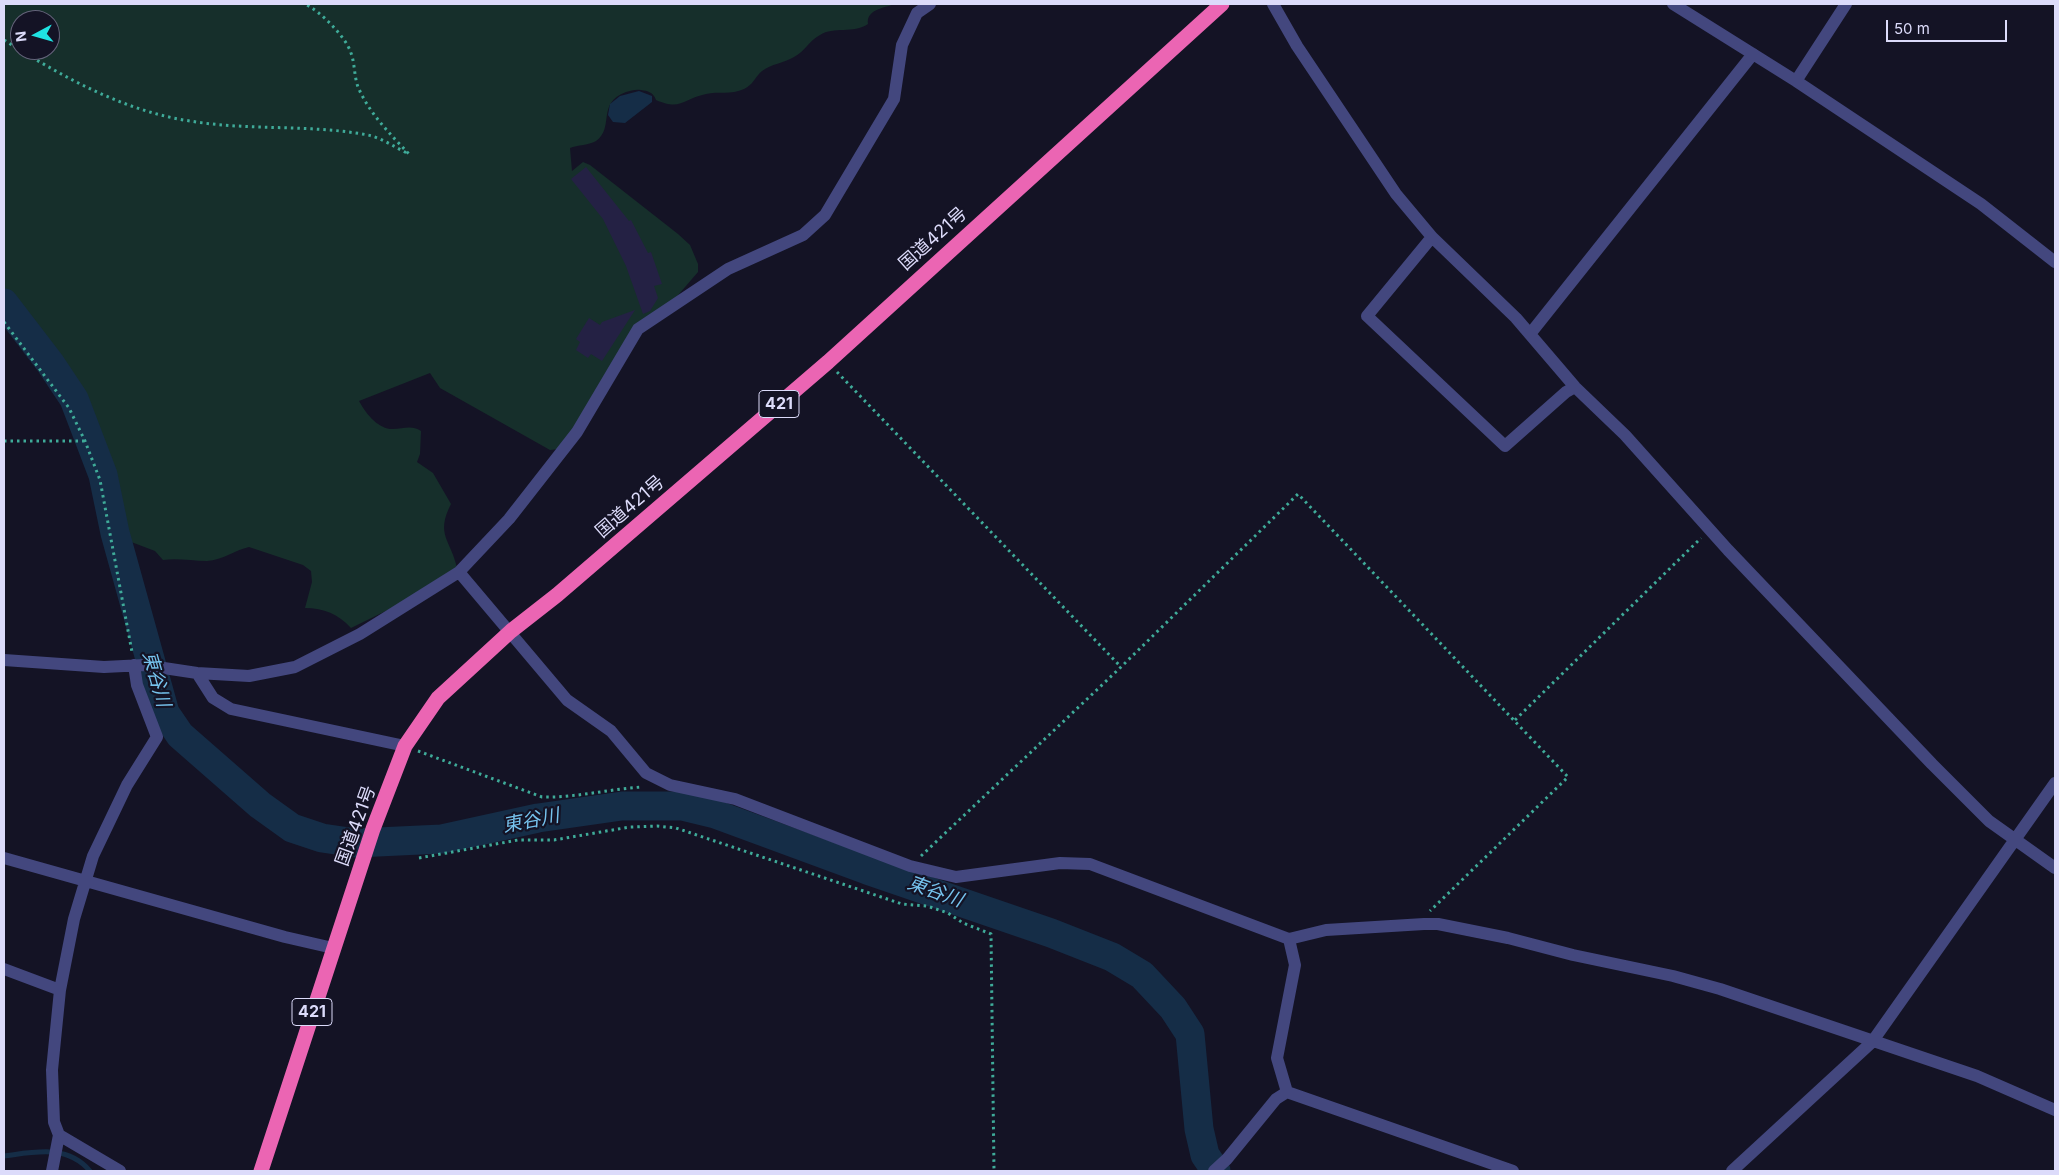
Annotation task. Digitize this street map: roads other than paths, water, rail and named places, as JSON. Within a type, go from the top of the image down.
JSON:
[{"type":"highway","name":"国道421号","points":[[261,1171],[373,829],[405,746],[438,698],[511,631],[557,595],[828,362],[1222,4]]},
{"type":"street","points":[[4,660],[104,667],[164,666],[196,673],[249,676],[295,667],[360,634],[459,572],[509,519],[577,432],[638,328],[728,269],[803,235],[825,215],[894,99],[902,44],[917,13],[930,4]]},
{"type":"street","points":[[1273,4],[1302,54],[1396,194],[1432,237],[1530,334],[1575,387],[1625,435],[1710,530],[1932,764],[1989,821],[2055,868]]},
{"type":"street","points":[[1673,4],[1796,80],[1981,204],[2055,262]]},
{"type":"street","points":[[1796,80],[1846,4]]},
{"type":"street","points":[[1530,334],[1753,54]]},
{"type":"street","points":[[1432,237],[1367,316],[1504,446],[1566,392],[1575,387]]},
{"type":"street","points":[[459,572],[568,700],[612,731],[646,773],[670,785],[735,799],[910,866],[956,877],[1060,863],[1090,864],[1289,939],[1326,930],[1424,924],[1508,938],[1573,955],[1673,976],[1822,1023],[1872,1042],[1977,1076],[2014,1090],[2055,1110]]},
{"type":"street","points":[[52,1171],[57,1145],[52,1070],[60,990],[74,919],[93,856],[127,786],[157,737],[138,686],[139,665]]},
{"type":"street","points":[[196,673],[213,698],[231,709],[405,746]]},
{"type":"street","points":[[1732,1171],[1872,1042],[2055,783]]},
{"type":"street","points":[[4,858],[85,879],[285,937],[333,948]]},
{"type":"street","points":[[1287,1092],[1277,1058],[1295,965],[1289,939]]},
{"type":"street","points":[[4,969],[60,990]]},
{"type":"street","points":[[1214,1171],[1227,1159],[1276,1099],[1287,1092]]},
{"type":"street","points":[[1287,1092],[1513,1171]]},
{"type":"street","points":[[57,1145],[120,1171]]},
{"type":"water","points":[[639,91],[652,96],[652,102],[625,123],[613,122],[608,115],[610,104],[620,96]]},
{"type":"waterway","name":"東谷川","points":[[4,303],[50,363],[74,399],[103,475],[115,533],[165,713],[180,735],[260,805],[292,828],[322,838],[356,843],[442,839],[538,818],[622,806],[682,806],[715,814],[867,870],[1051,933],[1112,957],[1142,975],[1173,1008],[1190,1034],[1199,1129],[1205,1155],[1216,1171]]},
{"type":"waterway","points":[[4,1156],[39,1152],[61,1153],[81,1162],[90,1171]]}]
